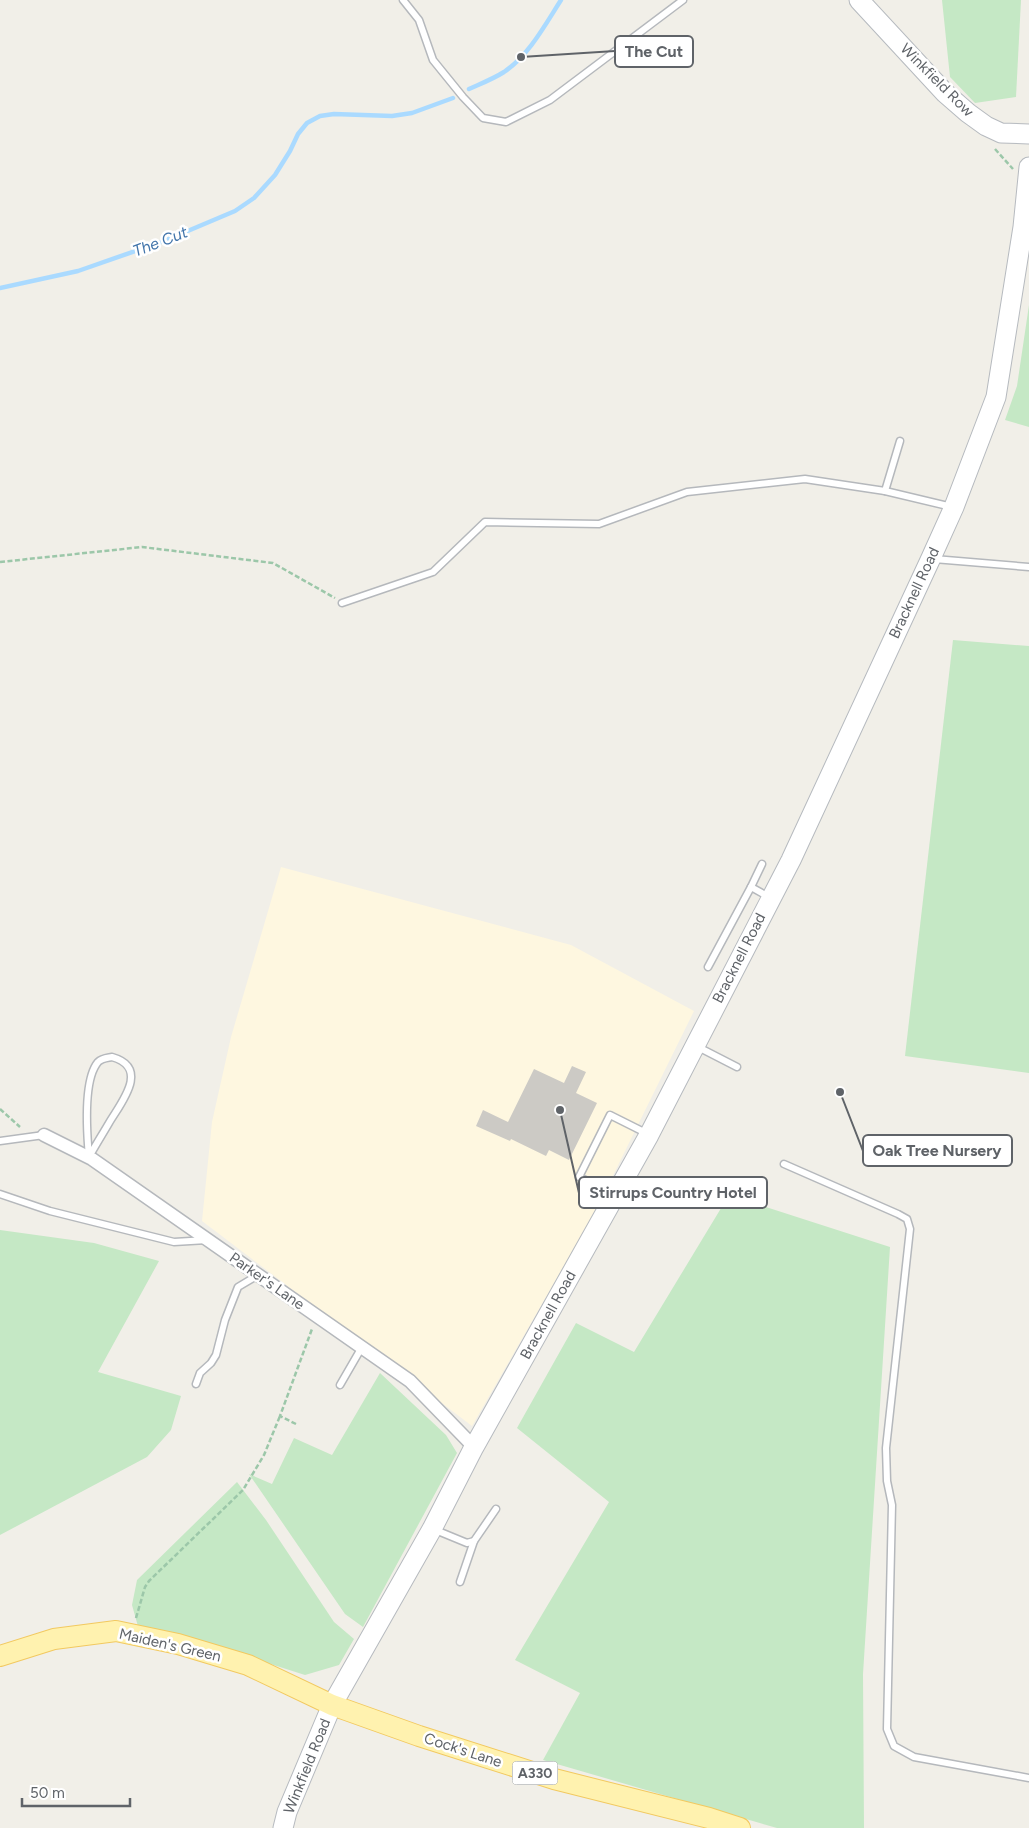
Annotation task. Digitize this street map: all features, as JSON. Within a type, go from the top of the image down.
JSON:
[{"type":"main road","name":"Winkfield Row","points":[[859,0],[945,93],[968,113],[986,126],[1001,133],[1029,134]]},
{"type":"main road","name":"Bracknell Road","points":[[332,1705],[432,1529],[474,1447],[649,1135],[791,860],[931,558],[954,507],[996,397],[1024,227],[1028,179]]},
{"type":"main road","name":"Maiden's Green","points":[[0,1656],[54,1638],[116,1631],[178,1644],[248,1665],[332,1705]]},
{"type":"main road","name":"Cock's Lane","points":[[332,1705],[420,1736],[554,1779],[728,1826]]},
{"type":"main road","name":"Winkfield Road","points":[[283,1828],[332,1705]]},
{"type":"street","name":"Parker's Lane","points":[[44,1135],[89,1158],[410,1381],[474,1447]]},
{"type":"lane","points":[[402,0],[419,20],[433,60],[463,97],[483,118],[506,122],[550,100],[683,0]]},
{"type":"lane","points":[[885,491],[900,441]]},
{"type":"lane","points":[[342,602],[433,572],[485,522],[599,524],[687,492],[805,479],[885,491],[954,507]]},
{"type":"lane","points":[[931,558],[1029,567]]},
{"type":"lane","points":[[708,967],[762,864]]},
{"type":"lane","points":[[751,886],[770,898]]},
{"type":"lane","points":[[694,1045],[737,1067]]},
{"type":"lane","points":[[112,1057],[119,1059],[127,1066],[132,1079],[127,1095],[89,1158],[87,1102],[91,1083],[98,1062],[104,1058],[112,1057]]},
{"type":"lane","points":[[616,1194],[579,1177],[610,1115],[649,1135]]},
{"type":"lane","points":[[0,1141],[44,1135]]},
{"type":"lane","points":[[784,1164],[898,1214],[907,1219],[910,1229],[886,1448],[887,1481],[892,1505],[887,1730],[894,1746],[914,1757],[1029,1778]]},
{"type":"lane","points":[[0,1194],[50,1211],[174,1242],[209,1240]]},
{"type":"lane","points":[[196,1384],[200,1373],[212,1363],[216,1355],[228,1312],[238,1286],[258,1274]]},
{"type":"lane","points":[[340,1385],[362,1347]]},
{"type":"lane","points":[[460,1582],[474,1541],[496,1509]]},
{"type":"lane","points":[[432,1529],[467,1543],[474,1541]]},
{"type":"path","points":[[0,562],[142,547],[273,563],[342,602]]},
{"type":"path","points":[[0,1109],[30,1137]]},
{"type":"path","points":[[132,1634],[145,1587],[149,1580],[243,1490],[264,1455],[317,1316]]},
{"type":"path","points":[[280,1416],[296,1424]]},
{"type":"shaded area","points":[[281,867],[571,945],[694,1011],[597,1208],[472,1426],[202,1221],[212,1122],[231,1037]]},
{"type":"green space","points":[[942,0],[1021,0],[1016,97],[975,103],[950,77]]},
{"type":"green space","points":[[1029,305],[1029,427],[1005,420],[1017,386]]},
{"type":"green space","points":[[953,640],[1029,646],[1029,1073],[905,1056]]},
{"type":"green space","points":[[729,1195],[890,1247],[863,1674],[864,1828],[777,1828],[543,1760],[580,1693],[515,1660],[609,1502],[517,1428],[576,1323],[634,1352]]},
{"type":"green space","points":[[0,1230],[94,1243],[159,1261],[98,1372],[181,1396],[171,1430],[147,1457],[0,1535]]},
{"type":"green space","points":[[380,1373],[446,1435],[457,1453],[363,1627],[345,1614],[249,1474],[272,1484],[294,1438],[332,1455]]},
{"type":"green space","points":[[237,1482],[266,1520],[334,1622],[354,1639],[339,1665],[305,1675],[227,1650],[139,1630],[132,1605],[137,1580]]},
{"type":"building","points":[[572,1066],[586,1072],[576,1093],[597,1103],[569,1160],[549,1150],[546,1156],[511,1139],[510,1141],[476,1126],[483,1110],[508,1122],[534,1069],[564,1083]]},
{"type":"waterway","name":"The Cut","points":[[469,89],[504,72],[513,65],[536,39],[561,0]]},
{"type":"waterway","name":"The Cut","points":[[0,288],[78,271],[164,241],[235,211],[254,198],[275,175],[298,134],[307,123],[320,116],[334,114],[392,116],[412,113],[453,98]]},
{"type":"place","name":"The Cut","points":[[521,57]]},
{"type":"place","name":"Oak Tree Nursery","points":[[840,1092]]},
{"type":"place","name":"Stirrups Country Hotel","points":[[560,1110]]}]
